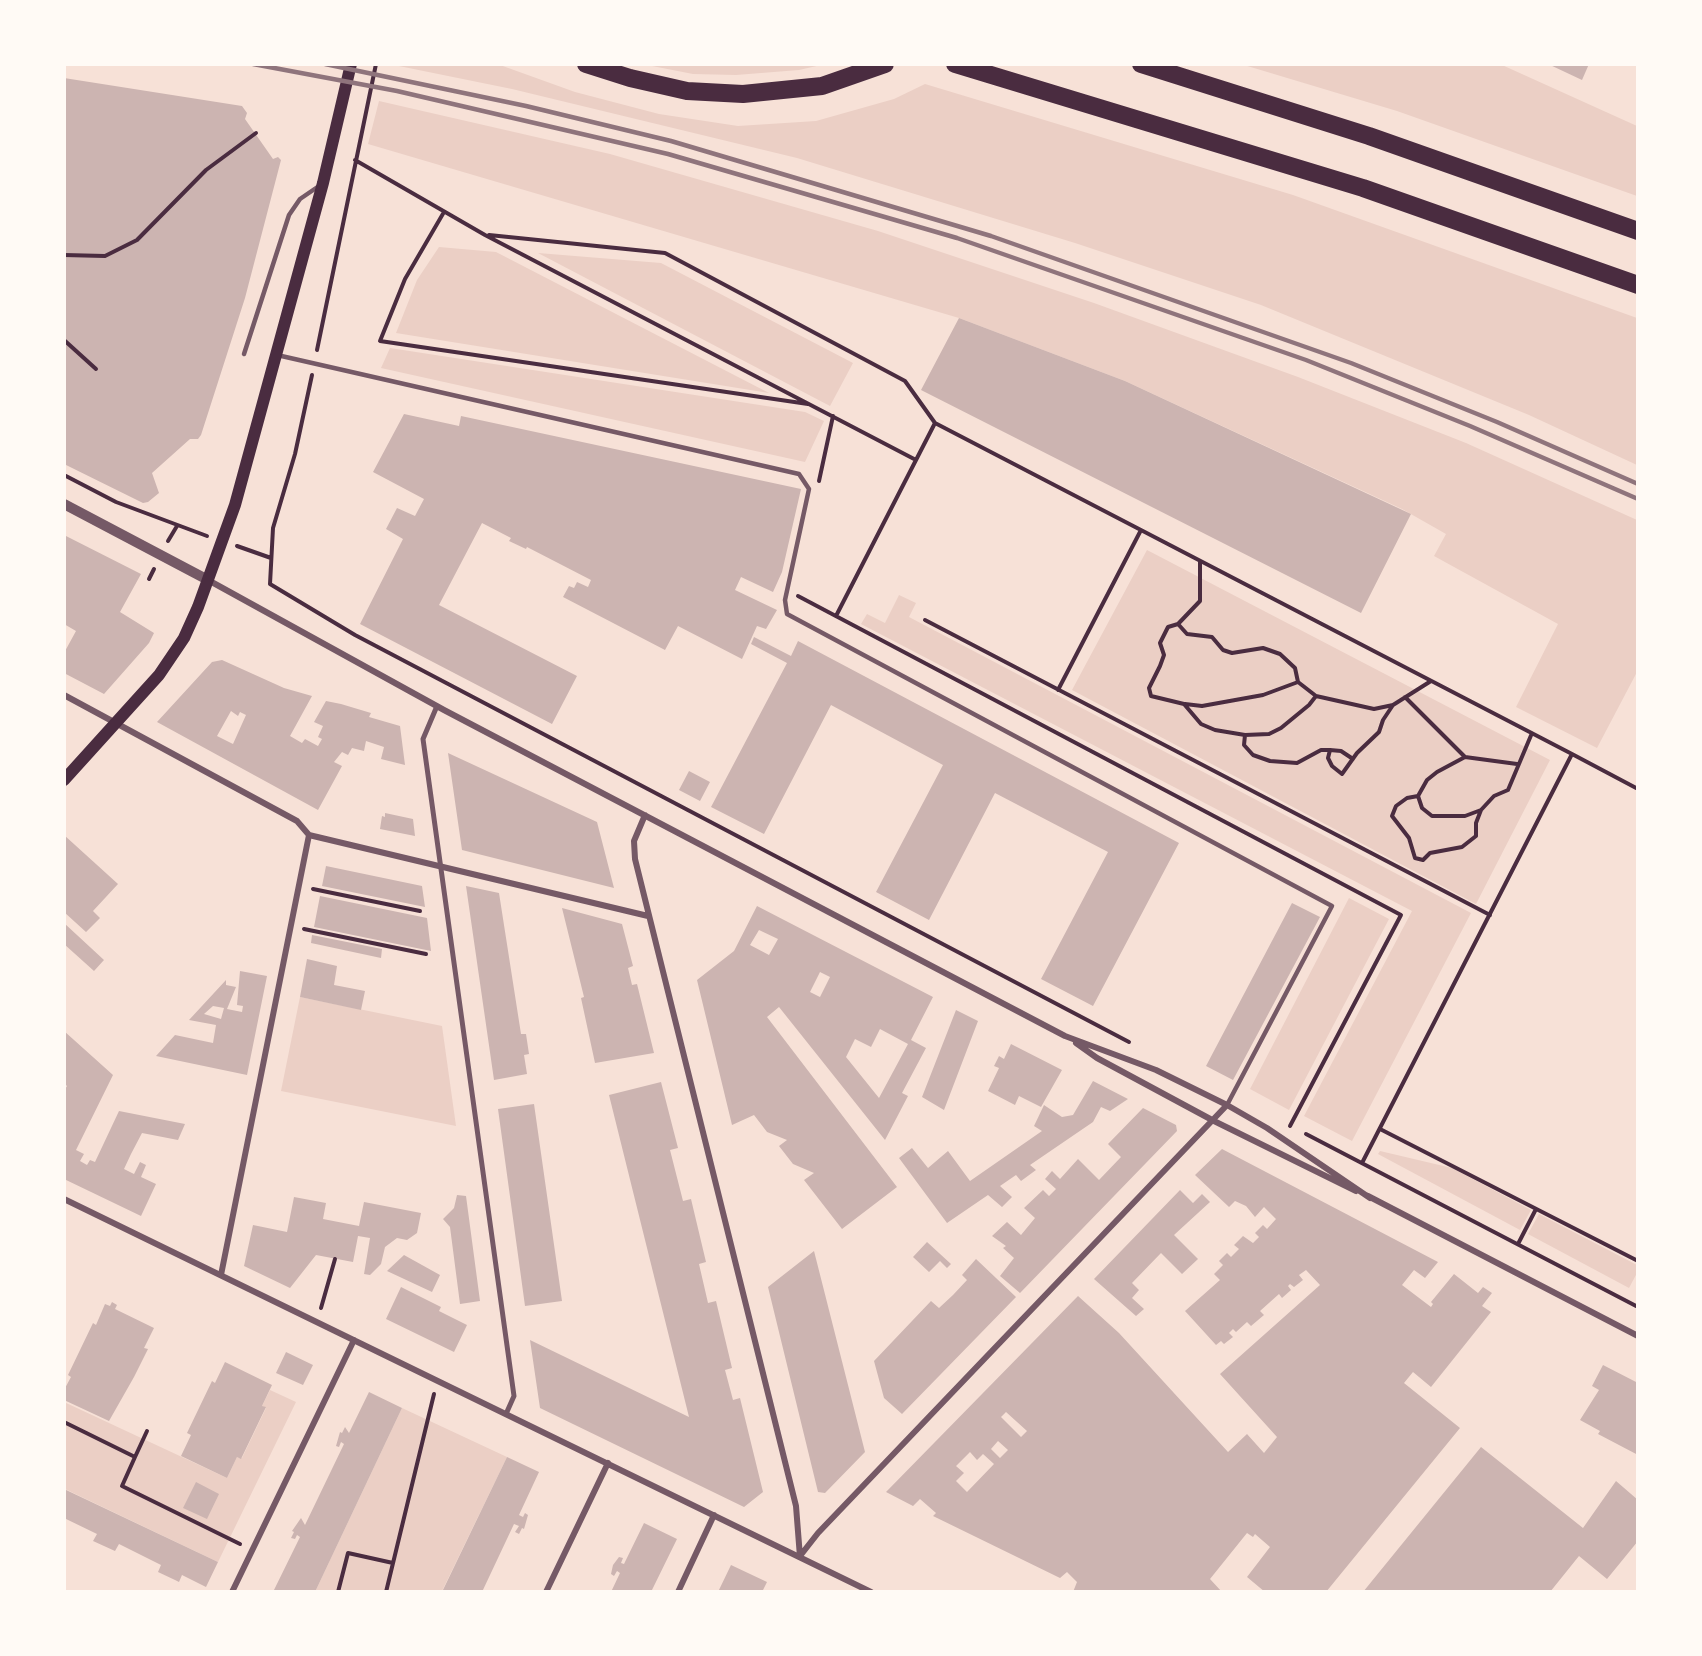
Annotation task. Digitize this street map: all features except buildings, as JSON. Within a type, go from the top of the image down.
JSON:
[{"type":"highway","points":[[586,64],[630,78],[687,91],[766,93],[822,86],[885,64]]},
{"type":"highway","points":[[956,64],[1363,188],[1638,285]]},
{"type":"highway","points":[[1141,64],[1369,136],[1638,231]]},
{"type":"main road","points":[[64,780],[118,723],[176,652],[193,618],[235,505],[323,183],[351,64]]},
{"type":"street","points":[[64,504],[208,580],[436,706],[1065,1036],[1097,1058],[1214,1121],[1370,1198],[1638,1336]]},
{"type":"street","points":[[64,695],[297,821],[309,835],[648,916]]},
{"type":"street","points":[[436,706],[423,739],[514,1396],[506,1414]]},
{"type":"street","points":[[645,815],[634,847],[648,916],[796,1506],[800,1557]]},
{"type":"street","points":[[221,1275],[309,835]]},
{"type":"street","points":[[1065,1036],[1155,1070],[1227,1105],[1267,1128],[1370,1198]]},
{"type":"street","points":[[800,1557],[818,1533],[1227,1105]]},
{"type":"street","points":[[64,1199],[869,1591]]},
{"type":"street","points":[[232,1592],[354,1340]]},
{"type":"street","points":[[546,1592],[608,1463]]},
{"type":"street","points":[[678,1592],[714,1515]]},
{"type":"lane","points":[[244,354],[289,214],[300,199],[323,183]]},
{"type":"lane","points":[[277,355],[799,474],[809,489],[785,600],[787,614],[1332,906],[1227,1105]]},
{"type":"path","points":[[376,64],[356,160],[486,235],[916,460]]},
{"type":"path","points":[[64,255],[105,256],[137,240],[206,170],[256,133]]},
{"type":"path","points":[[444,212],[405,279],[380,341],[812,405]]},
{"type":"path","points":[[486,235],[664,253],[905,381],[935,423],[1638,789]]},
{"type":"path","points":[[64,340],[96,369]]},
{"type":"path","points":[[822,464],[833,416]]},
{"type":"path","points":[[836,616],[935,423]]},
{"type":"path","points":[[64,475],[116,502],[177,526]]},
{"type":"path","points":[[1058,690],[1141,530]]},
{"type":"path","points":[[1200,561],[1200,601],[1178,624],[1168,627],[1160,643],[1164,655],[1149,688],[1151,696],[1202,706],[1263,695],[1298,682]]},
{"type":"path","points":[[270,584],[366,641],[1138,1046]]},
{"type":"path","points":[[925,620],[1490,915]]},
{"type":"path","points":[[1178,624],[1187,634],[1212,637],[1223,650],[1232,653],[1263,648],[1280,654],[1295,668],[1298,682],[1316,696],[1374,709],[1393,705],[1431,681]]},
{"type":"path","points":[[1184,704],[1201,724],[1215,730],[1245,735],[1269,734],[1281,728],[1304,710],[1316,696]]},
{"type":"path","points":[[1405,697],[1465,757]]},
{"type":"path","points":[[1330,750],[1328,758],[1332,766],[1342,774],[1379,732],[1383,720],[1393,705]]},
{"type":"path","points":[[1418,796],[1407,798],[1396,806],[1392,816],[1409,838],[1415,858],[1423,860],[1430,853],[1462,847],[1476,836],[1476,824],[1481,810],[1494,796],[1508,790],[1517,764],[1522,760],[1532,734]]},
{"type":"path","points":[[1245,735],[1244,745],[1253,755],[1270,761],[1297,763],[1321,750],[1341,751],[1353,759]]},
{"type":"path","points":[[1362,1163],[1572,754]]},
{"type":"path","points":[[1481,810],[1465,816],[1432,816],[1422,808],[1418,796],[1427,780],[1465,757],[1517,764]]},
{"type":"path","points":[[300,886],[420,911]]},
{"type":"path","points":[[292,927],[426,954]]},
{"type":"path","points":[[1282,1121],[1638,1307]]},
{"type":"path","points":[[1380,1129],[1638,1262]]},
{"type":"path","points":[[1518,1244],[1536,1209]]},
{"type":"path","points":[[321,1308],[335,1259]]},
{"type":"path","points":[[386,1592],[437,1380]]},
{"type":"path","points":[[64,1422],[135,1457]]},
{"type":"path","points":[[147,1431],[122,1486],[252,1550]]},
{"type":"path","points":[[338,1592],[348,1552],[393,1563]]},
{"type":"shaded area","points":[[394,65],[500,65],[575,92],[659,114],[738,126],[816,121],[894,99],[925,84],[1293,195],[1637,318],[1637,465],[1529,415],[1261,305],[1075,243],[797,158],[512,89]]},
{"type":"shaded area","points":[[647,65],[821,65],[799,70],[736,75],[693,74]]},
{"type":"shaded area","points":[[1244,65],[1502,65],[1637,126],[1637,196],[1397,111]]},
{"type":"shaded area","points":[[379,101],[610,154],[878,231],[1094,303],[1298,377],[1466,443],[1637,520],[1637,672],[1597,748],[1516,707],[1558,624],[1434,556],[1446,534],[1402,509],[1125,381],[959,318],[368,144]]},
{"type":"shaded area","points":[[439,247],[496,252],[769,393],[396,333],[417,280]]},
{"type":"shaded area","points":[[538,253],[661,263],[853,363],[830,406]]},
{"type":"shaded area","points":[[390,348],[805,412],[824,421],[805,462],[381,368]]},
{"type":"shaded area","points":[[1147,550],[1550,760],[1476,904],[1072,690]]},
{"type":"shaded area","points":[[899,595],[916,603],[909,617],[1471,913],[1352,1141],[1304,1116],[1412,911],[861,624],[867,614],[885,623]]},
{"type":"shaded area","points":[[1349,898],[1389,919],[1289,1110],[1250,1089]]},
{"type":"shaded area","points":[[300,997],[442,1026],[456,1126],[281,1091]]},
{"type":"shaded area","points":[[1380,1151],[1452,1168],[1531,1210],[1520,1230],[1378,1154]]},
{"type":"shaded area","points":[[1539,1214],[1637,1265],[1637,1273],[1629,1288],[1528,1234]]},
{"type":"shaded area","points":[[270,1390],[296,1402],[218,1562],[65,1489],[64,1402],[227,1478],[237,1457],[242,1458],[266,1408],[262,1406]]},
{"type":"shaded area","points":[[402,1408],[507,1457],[442,1591],[315,1592]]},
{"type":"railway","points":[[253,64],[397,91],[668,154],[957,238],[1306,360],[1470,426],[1638,499]]},
{"type":"railway","points":[[325,64],[526,106],[671,141],[991,236],[1351,363],[1497,422],[1638,484]]}]
